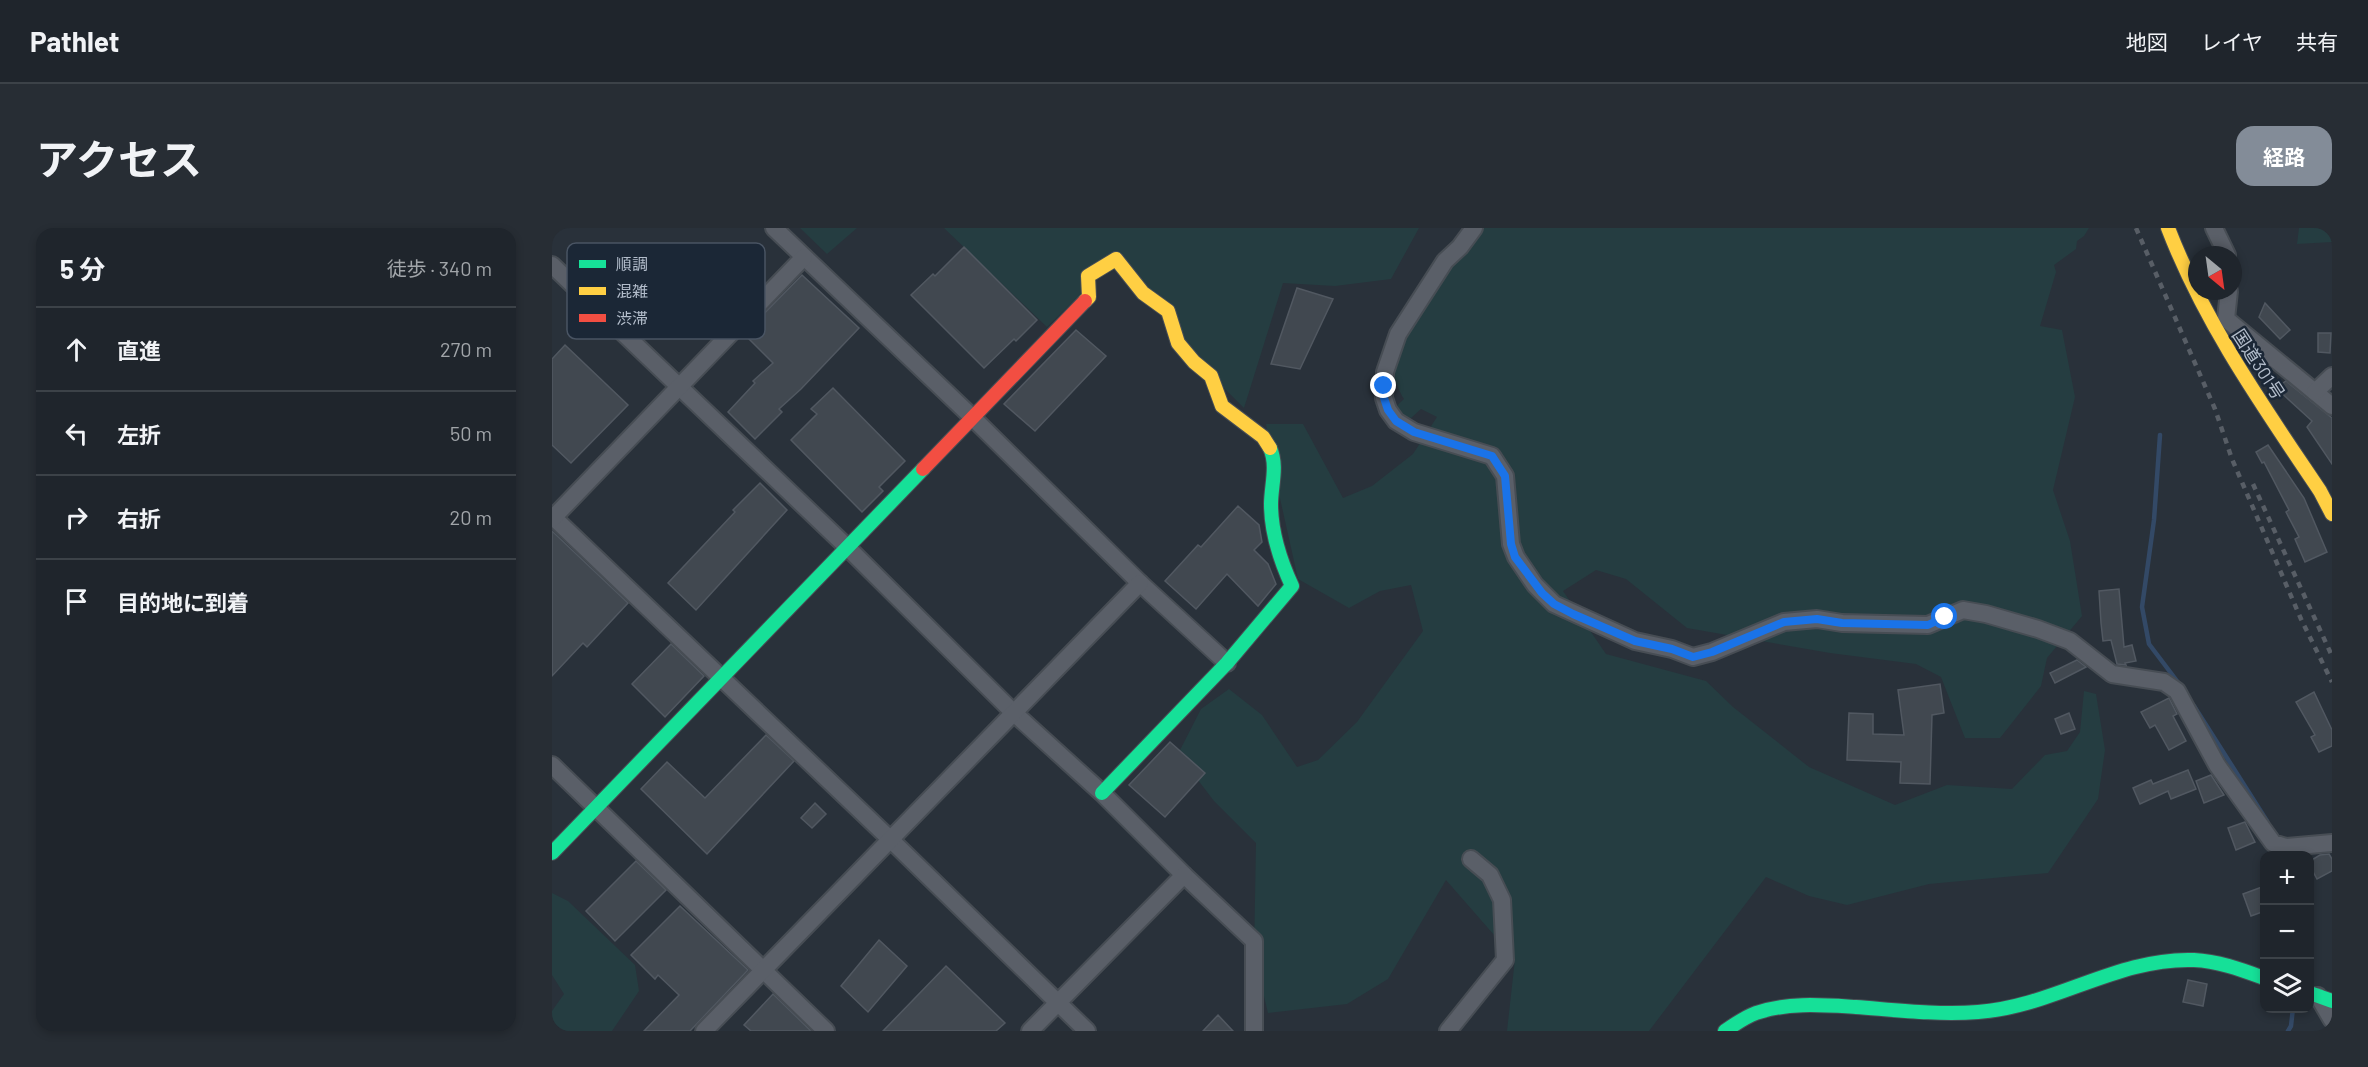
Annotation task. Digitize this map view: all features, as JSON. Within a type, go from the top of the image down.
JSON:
[{"type":"main road","name":"国道301号","points":[[2168,228],[2179,261],[2218,321],[2332,514]]},
{"type":"main road","points":[[552,853],[1089,297],[1088,276],[1116,259],[1150,301],[1168,310],[1170,331],[1176,344],[1210,373],[1221,406],[1258,433],[1272,452],[1274,465],[1271,514],[1275,546],[1292,586],[1227,663],[1102,792]]},
{"type":"main road","points":[[1725,1031],[1758,1013],[1797,1004],[1933,1012],[1995,1010],[2038,1001],[2132,969],[2168,961],[2193,960],[2222,964],[2260,976]]},
{"type":"street","points":[[774,228],[972,417],[1140,583],[1227,663]]},
{"type":"street","points":[[1474,228],[1460,247],[1445,261],[1398,334],[1386,367],[1384,398],[1388,410],[1396,421],[1414,432],[1492,456],[1505,476],[1511,544],[1515,557],[1535,585],[1554,604],[1635,641],[1672,649],[1693,657],[1712,652],[1784,622],[1817,619],[1842,623],[1928,625],[1963,610],[2038,629],[2070,641],[2112,674],[2164,682],[2177,691],[2217,765],[2273,843],[2286,847],[2332,843]]},
{"type":"street","points":[[2214,228],[2223,246]]},
{"type":"street","points":[[765,298],[804,257]]},
{"type":"street","points":[[552,264],[567,279]]},
{"type":"street","points":[[2226,300],[2218,321],[2332,406]]},
{"type":"street","points":[[629,339],[848,548],[1014,713],[1102,792],[1184,875],[1254,941],[1254,1031]]},
{"type":"street","points":[[726,339],[552,518],[723,678],[1087,1031]]},
{"type":"street","points":[[2315,392],[2332,376]]},
{"type":"street","points":[[704,1031],[1140,583]]},
{"type":"street","points":[[552,765],[826,1031]]},
{"type":"street","points":[[1448,1031],[1505,960],[1502,900],[1490,875],[1471,859]]},
{"type":"street","points":[[1030,1031],[1184,875]]},
{"type":"street","points":[[2320,997],[2332,1020]]},
{"type":"green space","points":[[800,228],[857,228],[827,254]]},
{"type":"green space","points":[[944,228],[1419,228],[1391,279],[1335,286],[1283,283],[1244,408],[1183,347],[1115,251],[1081,294],[1047,327]]},
{"type":"green space","points":[[1478,228],[2089,228],[2077,241],[2076,249],[2054,265],[2056,272],[2040,326],[2062,330],[2075,397],[2053,490],[2070,541],[2082,616],[2047,658],[2041,686],[2000,738],[1965,738],[1941,677],[1916,664],[1830,653],[1687,628],[1626,579],[1596,570],[1563,591],[1606,654],[1706,681],[1733,707],[1809,767],[1895,805],[1947,785],[2012,789],[2045,755],[2067,751],[2080,732],[2084,691],[2096,694],[2105,750],[2098,799],[2048,873],[1929,884],[1847,905],[1809,896],[1766,877],[1649,1031],[1507,1031],[1515,959],[1446,880],[1388,979],[1347,1004],[1268,1013],[1254,955],[1256,843],[1214,801],[1178,754],[1201,709],[1229,689],[1262,715],[1297,767],[1318,760],[1357,722],[1423,631],[1411,585],[1380,591],[1349,608],[1298,579],[1266,424],[1303,424],[1343,498],[1372,486],[1413,454],[1437,417],[1421,409],[1411,418],[1387,415],[1404,399],[1397,386],[1393,369],[1392,360],[1395,348],[1415,314]]},
{"type":"green space","points":[[2299,228],[2332,228],[2332,242],[2297,244]]},
{"type":"green space","points":[[552,893],[568,901],[635,965],[639,991],[612,1031],[552,1031],[552,1011],[564,994],[552,975]]},
{"type":"building","points":[[964,247],[1037,320],[984,368],[911,295],[933,274],[935,276]]},
{"type":"building","points":[[802,275],[859,328],[779,409],[782,412],[755,439],[728,412],[755,383],[753,381],[773,363],[749,339],[765,339],[765,313]]},
{"type":"building","points":[[1297,288],[1333,299],[1300,369],[1271,364]]},
{"type":"building","points":[[2265,303],[2290,330],[2280,339],[2259,317]]},
{"type":"building","points":[[1076,330],[1106,356],[1035,431],[1004,404]]},
{"type":"building","points":[[2318,333],[2331,333],[2330,353],[2318,352]]},
{"type":"building","points":[[565,345],[628,405],[571,463],[552,445],[552,359]]},
{"type":"building","points":[[2286,381],[2332,418],[2332,464],[2307,427],[2312,421],[2276,388]]},
{"type":"building","points":[[833,388],[905,461],[879,487],[883,491],[862,512],[791,440],[817,414],[811,409]]},
{"type":"building","points":[[2268,445],[2304,498],[2327,552],[2305,562],[2295,539],[2299,537],[2286,512],[2289,510],[2264,462],[2262,463],[2256,452]]},
{"type":"building","points":[[760,483],[787,510],[696,610],[668,583]]},
{"type":"building","points":[[1238,506],[1259,525],[1262,542],[1254,550],[1268,564],[1276,584],[1258,606],[1227,574],[1196,609],[1165,581],[1198,545],[1201,547]]},
{"type":"building","points":[[552,531],[628,603],[587,647],[583,643],[552,676]]},
{"type":"building","points":[[2119,589],[2124,647],[2132,645],[2136,661],[2125,663],[2126,665],[2117,664],[2111,640],[2103,641],[2101,623],[2099,591]]},
{"type":"building","points":[[671,644],[704,676],[665,717],[632,684]]},
{"type":"building","points":[[2077,660],[2086,667],[2055,683],[2050,673]]},
{"type":"building","points":[[1940,684],[1944,713],[1932,715],[1930,784],[1900,783],[1901,762],[1847,760],[1849,713],[1873,714],[1873,734],[1904,735],[1898,690]]},
{"type":"building","points":[[2314,692],[2332,730],[2332,746],[2319,752],[2311,737],[2315,735],[2296,702]]},
{"type":"building","points":[[2169,698],[2177,714],[2173,716],[2186,741],[2169,750],[2155,725],[2150,728],[2141,712]]},
{"type":"building","points":[[2069,713],[2075,729],[2061,734],[2055,719]]},
{"type":"building","points":[[766,735],[794,761],[707,854],[641,789],[667,762],[705,798]]},
{"type":"building","points":[[1170,742],[1205,773],[1165,817],[1129,785]]},
{"type":"building","points":[[2188,770],[2196,789],[2171,799],[2168,791],[2140,804],[2133,788],[2151,780],[2153,784]]},
{"type":"building","points":[[2211,775],[2224,795],[2204,803],[2196,781]]},
{"type":"building","points":[[815,803],[826,814],[812,828],[801,818]]},
{"type":"building","points":[[2245,822],[2255,842],[2236,850],[2228,828]]},
{"type":"building","points":[[2329,854],[2332,859],[2332,871],[2317,879],[2314,873],[2314,859]]},
{"type":"building","points":[[636,861],[666,890],[615,941],[586,911]]},
{"type":"building","points":[[2260,888],[2260,913],[2251,916],[2243,894]]},
{"type":"building","points":[[680,906],[748,970],[690,1031],[644,1031],[679,995],[658,975],[655,979],[631,955]]},
{"type":"building","points":[[879,940],[907,966],[868,1012],[841,986]]},
{"type":"building","points":[[946,966],[1005,1023],[996,1031],[883,1031]]},
{"type":"building","points":[[2188,980],[2207,984],[2203,1006],[2183,1002]]},
{"type":"building","points":[[773,994],[811,1031],[751,1031],[744,1025]]},
{"type":"building","points":[[1218,1015],[1233,1031],[1203,1031]]},
{"type":"waterway","points":[[2160,435],[2154,520],[2142,607],[2149,644],[2180,685]]},
{"type":"waterway","points":[[2194,706],[2267,821]]},
{"type":"waterway","points":[[2288,1031],[2292,1013]]},
{"type":"railway","points":[[2136,228],[2215,409],[2232,459],[2301,619],[2332,682]]},
{"type":"railway","points":[[2253,484],[2332,656]]},
{"type":"traffic: fast","points":[[1102,793],[1227,663],[1292,586],[1274,536],[1271,504],[1274,469],[1270,448]]},
{"type":"traffic: fast","points":[[552,853],[923,469]]},
{"type":"traffic: fast","points":[[1725,1031],[1756,1013],[1780,1007],[1806,1005],[1947,1013],[2006,1008],[2139,966],[2166,961],[2212,962],[2260,977]]},
{"type":"traffic: fast","points":[[2314,994],[2332,1001]]},
{"type":"traffic: slow","points":[[2168,228],[2199,298],[2217,331],[2236,364],[2320,491],[2332,514]]},
{"type":"traffic: slow","points":[[1085,301],[1089,297],[1088,276],[1116,259],[1143,293],[1168,311],[1178,343],[1194,362],[1211,376],[1222,406],[1263,437],[1270,448]]},
{"type":"traffic: jam","points":[[923,469],[1085,301]]},
{"type":"route","points":[[1384,386],[1384,398],[1388,410],[1396,421],[1414,432],[1492,456],[1505,476],[1511,544],[1515,557],[1542,593],[1554,604],[1573,614],[1635,641],[1672,649],[1693,657],[1712,652],[1784,622],[1817,619],[1895,626],[1928,625],[1945,617]]}]
